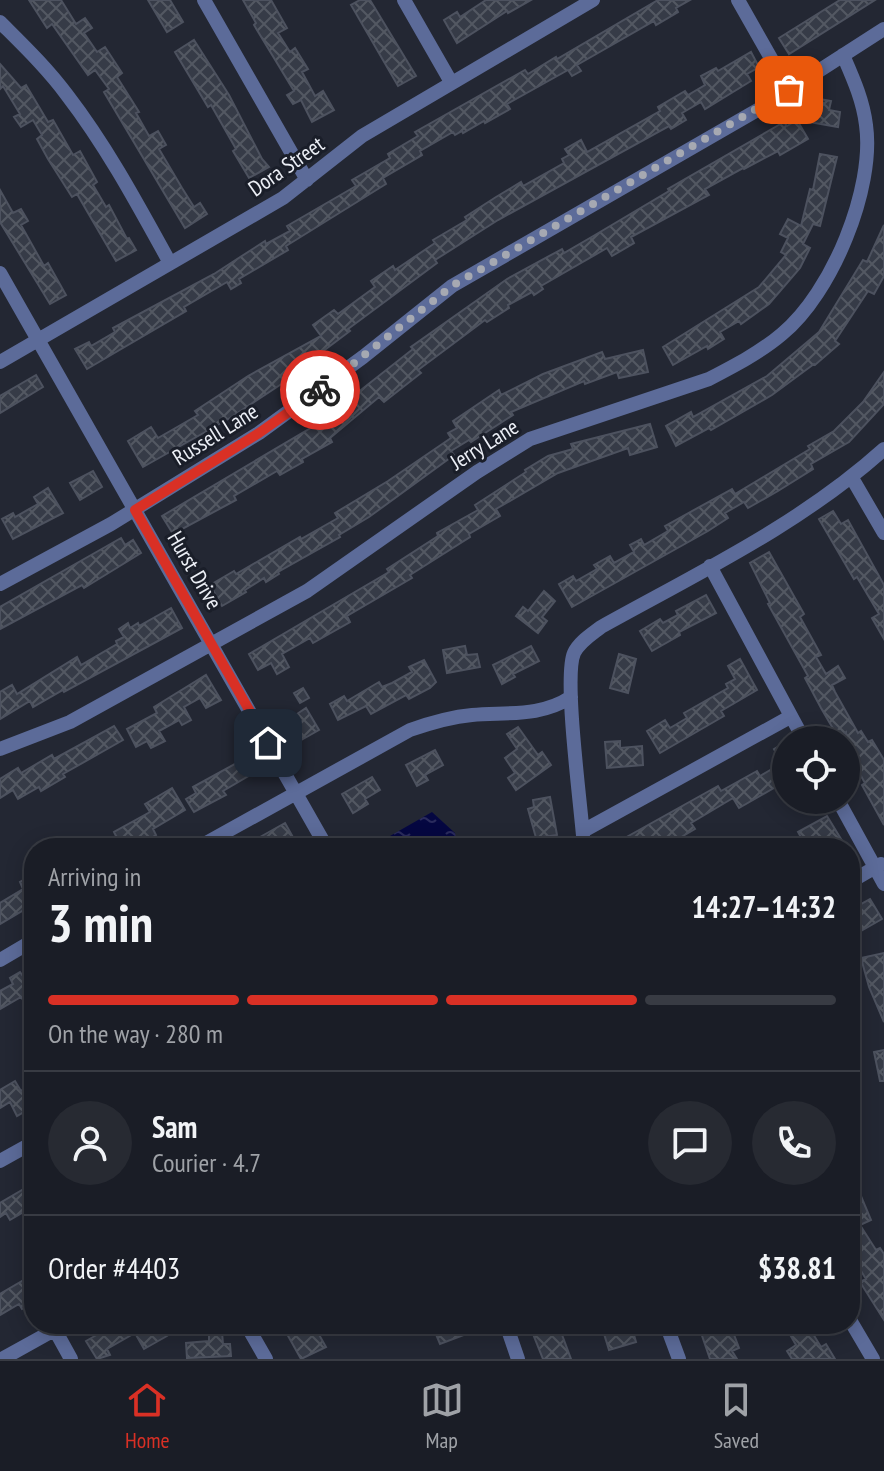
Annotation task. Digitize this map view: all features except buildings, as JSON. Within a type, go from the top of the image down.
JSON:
[{"type":"street","points":[[204,0],[307,180]]},
{"type":"street","points":[[404,0],[451,82]]},
{"type":"street","name":"Dora Street","points":[[0,362],[283,198],[362,136],[593,0]]},
{"type":"street","points":[[738,0],[789,90]]},
{"type":"street","points":[[0,22],[45,69],[88,124],[124,180],[170,263]]},
{"type":"street","name":"Russell Lane","points":[[0,584],[135,510],[301,405],[452,286],[789,90],[884,29]]},
{"type":"street","name":"Jerry Lane","points":[[0,749],[70,722],[307,591],[477,472],[530,439],[709,379],[746,359],[785,332],[814,299],[833,269],[848,233],[864,172],[866,124],[857,84],[843,55]]},
{"type":"street","name":"Hurst Drive","points":[[0,273],[321,838]]},
{"type":"street","points":[[583,838],[571,697],[572,661],[579,645],[601,627],[814,505],[852,478],[884,449]]},
{"type":"street","points":[[852,478],[884,533]]},
{"type":"street","points":[[710,566],[795,726]]},
{"type":"street","points":[[214,838],[385,743],[432,722],[469,715],[549,709],[571,697]]},
{"type":"street","points":[[583,831],[790,717]]},
{"type":"street","points":[[847,814],[880,865],[884,884]]},
{"type":"street","points":[[860,876],[880,865]]},
{"type":"street","points":[[0,960],[24,946]]},
{"type":"street","points":[[0,1161],[24,1148]]},
{"type":"street","points":[[2,1359],[47,1334]]},
{"type":"street","points":[[62,1334],[71,1359]]},
{"type":"street","points":[[252,1334],[266,1359]]},
{"type":"street","points":[[509,1334],[518,1359]]},
{"type":"street","points":[[670,1334],[679,1359]]},
{"type":"street","points":[[858,1334],[873,1359]]},
{"type":"water","points":[[432,812],[455,833],[456,838],[386,838]]},
{"type":"way so far","points":[[320,390],[452,286],[789,90]]},
{"type":"route","points":[[268,743],[135,510],[259,433],[320,390]]}]
